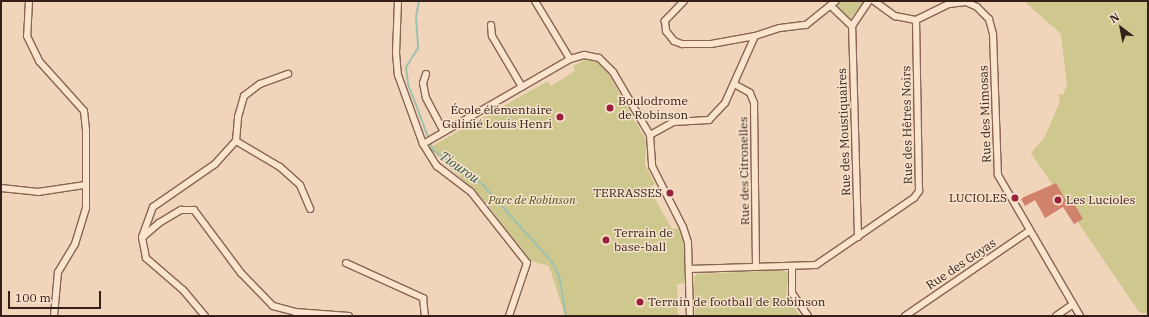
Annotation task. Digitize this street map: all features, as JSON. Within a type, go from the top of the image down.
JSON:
[{"type":"street","points":[[29,1],[27,36],[39,61],[84,111],[86,208],[75,244],[58,272],[54,316]]},
{"type":"street","points":[[398,1],[396,53],[398,75],[437,166],[471,192],[524,256],[528,269],[516,288],[509,316]]},
{"type":"street","points":[[535,1],[570,59]]},
{"type":"street","points":[[684,1],[665,21],[666,31],[674,41],[682,44],[711,44],[755,36],[780,28],[806,25],[833,3],[852,26],[869,1]]},
{"type":"street","points":[[874,1],[895,16],[916,20]]},
{"type":"street","name":"Rue des Mimosas","points":[[916,20],[949,4],[966,2],[977,7],[989,19],[993,34],[998,175],[1029,231],[1080,316]]},
{"type":"street","name":"Rue des Hêtres Noirs","points":[[689,269],[816,265],[914,198],[919,191],[916,20]]},
{"type":"street","points":[[491,25],[492,36],[522,88]]},
{"type":"street","name":"Rue des Moustiquaires","points":[[852,26],[858,237]]},
{"type":"street","points":[[650,135],[672,122],[709,120],[725,103],[755,36]]},
{"type":"street","points":[[428,142],[570,59],[584,55],[599,58],[613,72],[650,135],[652,166],[688,242],[690,316]]},
{"type":"street","points":[[205,316],[183,290],[146,258],[142,237],[153,207],[215,164],[236,140],[238,118],[244,96],[260,84],[288,74]]},
{"type":"street","points":[[426,74],[423,83],[426,98],[444,132]]},
{"type":"street","name":"Rue des Citronelles","points":[[734,84],[750,93],[754,103],[756,267]]},
{"type":"street","points":[[236,140],[280,166],[300,185],[310,209]]},
{"type":"street","points":[[1,188],[38,192],[85,185]]},
{"type":"street","points":[[142,237],[158,223],[181,210],[194,210],[241,273],[274,306],[295,312],[349,316]]},
{"type":"street","name":"Rue des Goyas","points":[[905,316],[914,314],[1029,231]]},
{"type":"street","points":[[346,263],[423,298],[425,316]]},
{"type":"street","points":[[792,266],[792,293],[808,316]]},
{"type":"street","points":[[1056,316],[1073,304]]},
{"type":"green space","points":[[838,1],[864,2],[849,20],[838,8]]},
{"type":"green space","points":[[1024,1],[1148,1],[1148,314],[1139,312],[1031,153],[1044,138],[1060,102],[1058,94],[1063,95],[1067,85],[1061,34]]},
{"type":"green space","name":"Parc de Robinson","points":[[593,60],[604,66],[646,140],[645,165],[655,184],[649,188],[672,229],[680,228],[684,238],[686,283],[677,284],[678,316],[565,316],[549,266],[531,261],[481,197],[429,148],[548,81],[551,86],[575,71],[573,66],[583,61]]},
{"type":"green space","points":[[783,270],[789,273],[786,294],[800,316],[695,316],[694,277],[697,274]]},
{"type":"building","name":"Les Lucioles","points":[[1056,183],[1068,204],[1073,202],[1083,219],[1074,224],[1063,207],[1045,218],[1035,200],[1025,206],[1021,199]]},
{"type":"waterway","name":"Tiourou","points":[[419,1],[416,17],[418,48],[406,67],[408,84],[433,150],[482,184],[552,262],[559,276],[566,316]]},
{"type":"place","name":"Boulodrome de Robinson","points":[[610,108]]},
{"type":"place","name":"École élémentaire Galinié Louis Henri","points":[[560,117]]},
{"type":"place","name":"TERRASSES","points":[[670,193]]},
{"type":"place","name":"LUCIOLES","points":[[1015,198]]},
{"type":"place","name":"Les Lucioles","points":[[1058,200]]},
{"type":"place","name":"Terrain de base-ball","points":[[606,240]]},
{"type":"place","name":"Terrain de football de Robinson","points":[[640,302]]}]
